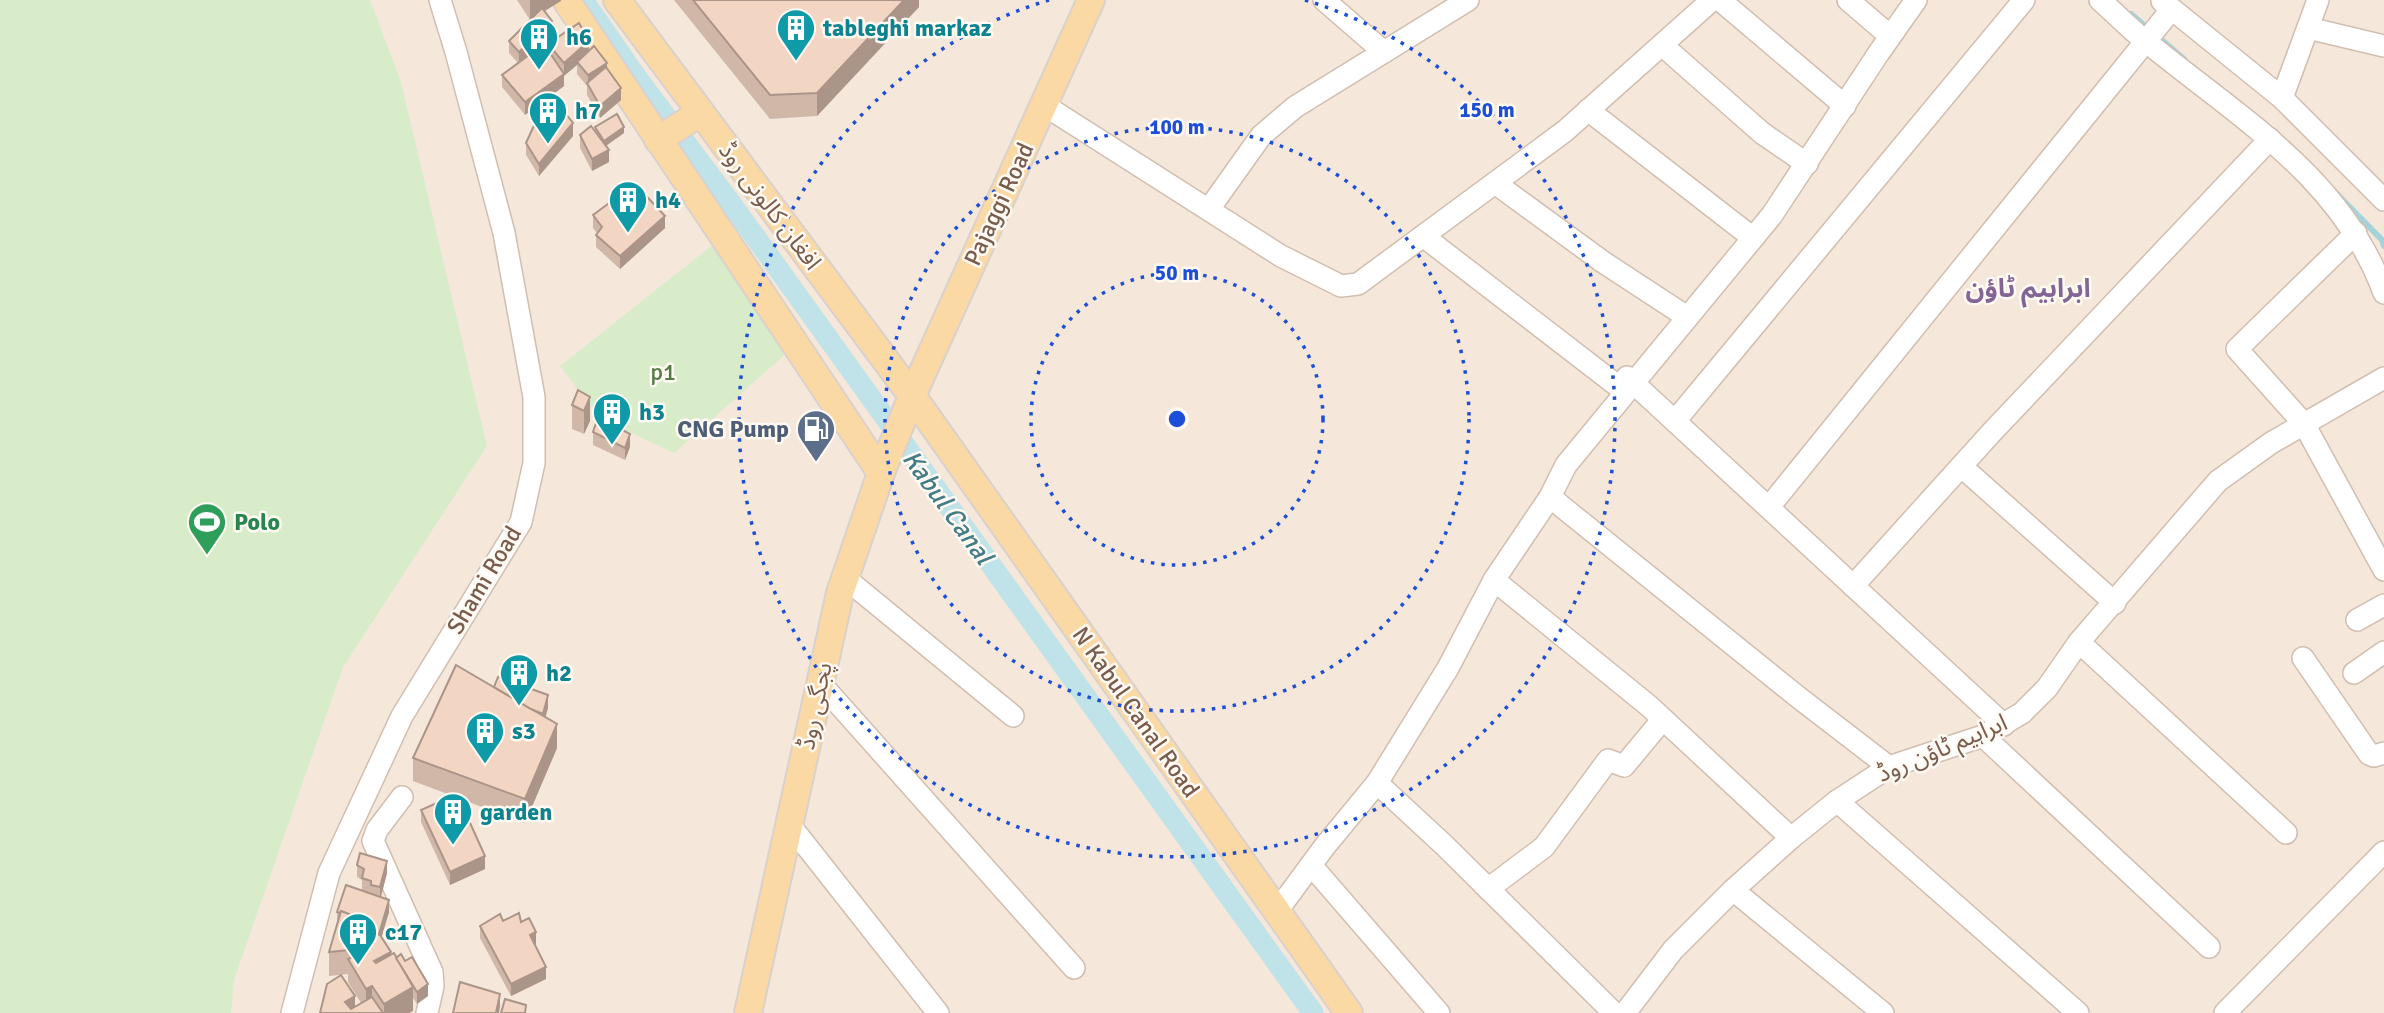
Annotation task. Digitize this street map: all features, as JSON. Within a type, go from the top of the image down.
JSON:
[{"type":"main road","points":[[566,0],[681,126],[885,463]]},
{"type":"main road","name":"افغان کالونی روڈ","points":[[617,0],[681,126],[914,403]]},
{"type":"main road","name":"Pajaggi Road","points":[[914,403],[1091,0]]},
{"type":"main road","name":"پجگی روڈ","points":[[748,1013],[845,578],[885,463],[914,403]]},
{"type":"main road","name":"N Kabul Canal Road","points":[[914,403],[1349,1013]]},
{"type":"street","name":"Shami Road","points":[[292,1013],[329,873],[402,716],[521,522],[534,463],[534,397],[504,233],[440,0]]},
{"type":"street","points":[[1324,0],[1384,51]]},
{"type":"street","points":[[1209,209],[1261,136],[1295,107],[1468,0]]},
{"type":"street","points":[[1044,105],[1282,257],[1341,286],[1358,284],[1565,131],[1712,0]]},
{"type":"street","points":[[1720,0],[1844,106]]},
{"type":"street","points":[[1848,0],[1891,36]]},
{"type":"street","points":[[1276,911],[1377,783],[1448,668],[1494,580],[1550,497],[1566,465],[1772,215],[1916,0]]},
{"type":"street","points":[[1675,421],[2024,0]]},
{"type":"street","points":[[2100,0],[2270,139],[2314,180],[2356,233],[2374,265],[2384,293]]},
{"type":"street","points":[[2282,98],[2318,0]]},
{"type":"street","points":[[1769,507],[2148,41],[2167,8],[2282,98],[2384,200]]},
{"type":"street","points":[[2308,28],[2384,46]]},
{"type":"street","points":[[1662,45],[1762,133],[1807,164]]},
{"type":"street","points":[[1588,110],[1753,238]]},
{"type":"street","points":[[1853,586],[2270,139]]},
{"type":"street","points":[[1495,183],[1603,262],[1687,317]]},
{"type":"street","points":[[2356,233],[2237,349],[2304,424],[2384,570]]},
{"type":"street","points":[[1423,236],[1619,387],[1627,377],[2004,725]]},
{"type":"street","name":"ابراہیم ٹاؤن روڈ","points":[[1625,1013],[1673,950],[1733,890],[1791,838],[1837,801],[1889,767],[1983,736],[2022,713],[2047,688],[2079,642],[2218,481],[2271,443],[2384,378]]},
{"type":"street","points":[[1962,467],[2115,603]]},
{"type":"street","points":[[1550,497],[1889,767]]},
{"type":"street","points":[[845,578],[1013,716]]},
{"type":"street","points":[[1494,580],[1662,719],[1791,838]]},
{"type":"street","points":[[2357,620],[2384,606]]},
{"type":"street","points":[[2079,642],[2286,833]]},
{"type":"street","points":[[2354,673],[2384,652]]},
{"type":"street","points":[[2303,658],[2369,754],[2374,756],[2384,753]]},
{"type":"street","points":[[821,683],[1074,968]]},
{"type":"street","points":[[1488,889],[1544,847],[1608,760],[1624,766],[1662,719]]},
{"type":"street","points":[[1983,736],[2209,947]]},
{"type":"street","points":[[1377,783],[1614,1013]]},
{"type":"street","points":[[402,797],[377,830],[373,841],[432,972],[433,986],[428,1013]]},
{"type":"street","points":[[1837,801],[2078,1013]]},
{"type":"street","points":[[789,824],[938,1013]]},
{"type":"street","points":[[2225,1013],[2384,852]]},
{"type":"street","points":[[1311,865],[1439,1013]]},
{"type":"street","points":[[1733,890],[1883,1013]]},
{"type":"shaded area","points":[[0,0],[2384,0],[2384,1013],[0,1013]]},
{"type":"green space","name":"Polo","points":[[0,0],[370,0],[401,82],[487,446],[343,667],[234,980],[231,1013],[0,1013]]},
{"type":"green space","name":"p1","points":[[715,243],[789,351],[674,453],[601,419],[560,366]]},
{"type":"building","name":"tableghi markaz","points":[[693,0],[904,0],[817,93],[770,95]]},
{"type":"building","points":[[542,8],[552,21],[519,52],[509,41]]},
{"type":"building","points":[[579,23],[589,41],[564,63],[548,44]]},
{"type":"building","name":"h6","points":[[544,44],[564,74],[525,102],[502,75]]},
{"type":"building","points":[[594,46],[607,63],[588,75],[577,62]]},
{"type":"building","points":[[606,67],[621,88],[600,106],[587,83]]},
{"type":"building","name":"h7","points":[[558,104],[573,123],[539,164],[526,143],[537,119]]},
{"type":"building","points":[[617,114],[624,127],[604,141],[595,127]]},
{"type":"building","points":[[591,126],[609,150],[592,159],[580,135]]},
{"type":"building","name":"h4","points":[[635,184],[665,216],[620,256],[596,235],[602,227],[593,215]]},
{"type":"building","points":[[578,390],[590,397],[584,411],[572,405]]},
{"type":"building","points":[[598,417],[630,434],[625,448],[593,432]]},
{"type":"building","name":"s3","points":[[456,665],[557,724],[525,799],[413,758]]},
{"type":"building","points":[[498,677],[548,695],[543,714],[494,687]]},
{"type":"building","name":"garden","points":[[457,794],[485,856],[450,872],[421,810]]},
{"type":"building","points":[[360,853],[387,861],[380,887],[371,885],[371,881],[362,878],[364,869],[357,865]]},
{"type":"building","points":[[346,885],[389,900],[379,934],[367,931],[367,921],[341,911],[337,912]]},
{"type":"building","points":[[341,911],[367,921],[364,930],[380,935],[391,952],[374,961],[376,963],[394,953],[413,987],[384,1004],[372,986],[366,989],[348,959],[366,952],[329,952]]},
{"type":"building","points":[[519,913],[521,922],[529,918],[536,932],[530,935],[546,967],[511,984],[480,926],[500,914],[503,921]]},
{"type":"building","points":[[401,954],[405,961],[412,957],[428,984],[417,992],[396,958]]},
{"type":"building","points":[[341,975],[355,996],[345,1002],[351,1009],[372,997],[383,1013],[320,1013],[327,984]]},
{"type":"building","points":[[460,982],[500,994],[496,1013],[453,1013]]},
{"type":"building","points":[[505,999],[526,1005],[525,1013],[501,1013]]},
{"type":"waterway","name":"Kabul Canal","points":[[583,0],[1313,1013]]},
{"type":"waterway","points":[[2131,14],[2184,59]]},
{"type":"waterway","points":[[2336,193],[2382,240],[2384,246]]},
{"type":"place","name":"tableghi markaz","points":[[796,62]]},
{"type":"place","name":"h6","points":[[539,71]]},
{"type":"place","name":"h7","points":[[548,145]]},
{"type":"place","name":"h4","points":[[628,234]]},
{"type":"place","name":"h3","points":[[612,446]]},
{"type":"place","name":"CNG Pump","points":[[816,463]]},
{"type":"place","name":"Polo","points":[[207,556]]},
{"type":"place","name":"h2","points":[[519,707]]},
{"type":"place","name":"s3","points":[[485,765]]},
{"type":"place","name":"garden","points":[[453,846]]},
{"type":"place","name":"c17","points":[[358,966]]},
{"type":"district","name":"ابراہیم ٹاؤن","points":[[2028,288]]}]
